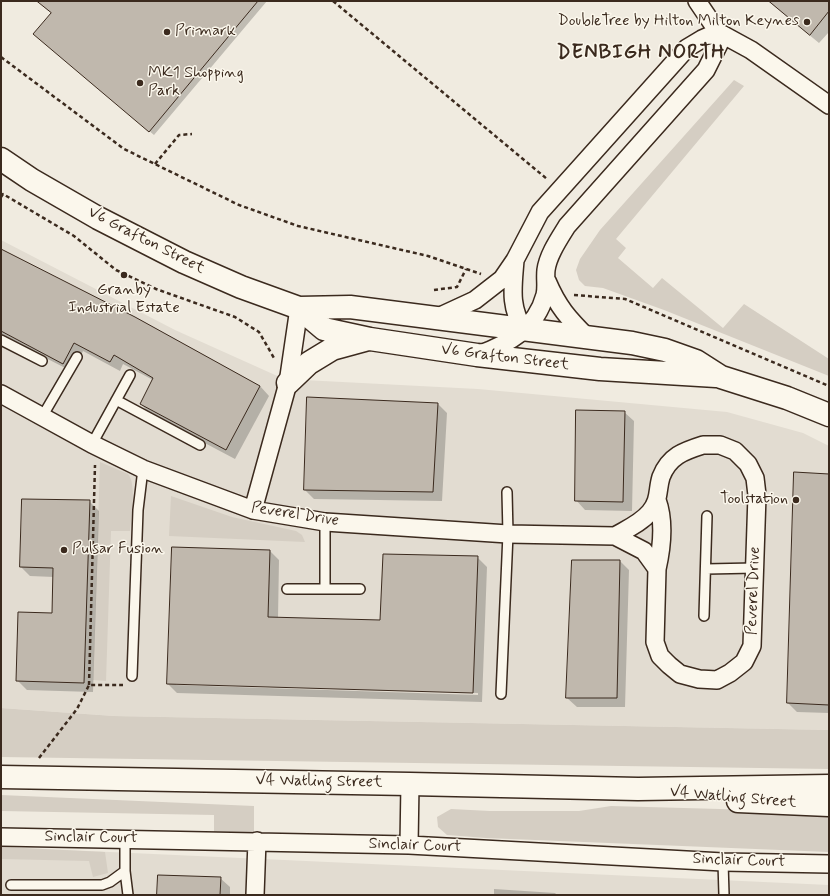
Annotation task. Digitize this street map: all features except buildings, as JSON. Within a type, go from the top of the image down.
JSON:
[{"type":"street","points":[[697,1],[718,32],[758,54],[829,105]]},
{"type":"street","points":[[436,318],[475,300],[502,279],[515,260],[540,212],[687,48],[718,32]]},
{"type":"street","points":[[588,338],[564,314],[550,287],[546,270],[555,245],[567,226],[706,70],[719,44],[718,32]]},
{"type":"street","name":"V6 Grafton Street","points":[[1,159],[32,180],[98,218],[184,262],[241,287],[299,308],[324,329],[370,339],[477,355],[600,369],[721,377],[787,398],[829,415]]},
{"type":"street","points":[[515,260],[512,296],[518,321],[524,330],[531,338],[545,349],[563,353],[600,369]]},
{"type":"street","points":[[477,355],[508,342],[524,330],[535,319],[545,294],[550,287]]},
{"type":"street","name":"V6 Grafton Street","points":[[299,308],[350,307],[632,343],[665,350],[696,361],[721,377]]},
{"type":"street","points":[[253,510],[288,383],[299,308]]},
{"type":"street","points":[[288,383],[309,364],[332,349],[370,339]]},
{"type":"street","name":"Peverel Drive","points":[[1,394],[94,445],[144,469],[253,510],[325,522],[508,534],[615,536],[644,550],[657,569]]},
{"type":"street","name":"Peverel Drive","points":[[703,445],[720,445],[735,451],[748,464],[755,478],[757,495],[752,646],[744,662],[730,673],[717,680],[699,679],[680,674],[660,656],[655,642],[657,569],[662,548],[661,510],[658,500],[661,477],[671,460],[685,450],[703,445]]},
{"type":"street","points":[[615,536],[640,521],[650,512],[658,500]]},
{"type":"street","name":"V4 Watling Street","points":[[1,777],[638,789],[829,786]]},
{"type":"street","points":[[409,845],[410,784]]},
{"type":"street","name":"V4 Watling Street","points":[[638,789],[738,801],[829,805]]},
{"type":"street","name":"Sinclair Court","points":[[1,837],[409,845],[723,862],[829,864]]},
{"type":"street","points":[[255,895],[257,841]]},
{"type":"lane","points":[[1,340],[42,361]]},
{"type":"lane","points":[[42,417],[77,356]]},
{"type":"lane","points":[[94,445],[130,375]]},
{"type":"lane","points":[[116,400],[200,445]]},
{"type":"lane","points":[[132,676],[138,510],[144,469]]},
{"type":"lane","points":[[501,694],[508,534],[507,492]]},
{"type":"lane","points":[[704,616],[707,516]]},
{"type":"lane","points":[[325,522],[325,589]]},
{"type":"lane","points":[[706,568],[755,568]]},
{"type":"lane","points":[[287,589],[360,590]]},
{"type":"lane","points":[[125,839],[125,871],[128,895]]},
{"type":"lane","points":[[723,862],[724,895]]},
{"type":"lane","points":[[11,885],[102,885],[110,882],[125,871]]},
{"type":"lane","points":[[36,885],[38,895]]},
{"type":"path","points":[[333,1],[548,181]]},
{"type":"path","points":[[1,57],[124,149],[239,205],[298,226],[428,256],[502,279]]},
{"type":"path","points":[[155,164],[179,135],[192,134]]},
{"type":"path","points":[[1,198],[3,194],[74,236],[116,270],[156,289],[235,317],[259,332],[288,383]]},
{"type":"path","points":[[434,290],[457,288],[466,269]]},
{"type":"path","points":[[550,287],[625,299],[829,386]]},
{"type":"path","points":[[24,777],[78,709],[89,685],[94,445]]},
{"type":"path","points":[[89,685],[132,685],[132,676]]},
{"type":"shaded area","points":[[734,80],[744,86],[616,239],[626,248],[618,258],[653,288],[662,278],[723,328],[744,304],[829,359],[829,376],[664,310],[603,288],[585,286],[579,280],[576,270],[580,259],[600,230]]},
{"type":"shaded area","points":[[1,240],[175,330],[284,379],[478,389],[727,412],[803,433],[829,446],[829,730],[114,716],[1,708]]},
{"type":"shaded area","points":[[100,462],[128,474],[131,479],[133,493],[130,531],[111,531],[106,681],[93,680]]},
{"type":"shaded area","points":[[171,496],[232,517],[296,531],[302,535],[305,542],[169,536]]},
{"type":"shaded area","points":[[1,708],[114,716],[829,730],[829,769],[1,757]]},
{"type":"shaded area","points":[[1,795],[254,806],[254,833],[214,832],[214,815],[1,811]]},
{"type":"shaded area","points":[[611,806],[829,812],[829,852],[486,838],[447,835],[438,827],[437,817],[451,809],[490,811],[579,811]]},
{"type":"shaded area","points":[[1,847],[829,885],[829,895],[1,895]]},
{"type":"shaded area","points":[[1,847],[105,852],[108,873],[93,877],[89,861],[1,859]]},
{"type":"place","name":"DoubleTree by Hilton Milton Keynes","points":[[807,22]]},
{"type":"place","name":"Primark","points":[[167,32]]},
{"type":"place","name":"MK1 Shopping Park","points":[[140,83]]},
{"type":"place","name":"Granby Industrial Estate","points":[[124,275]]},
{"type":"place","name":"Toolstation","points":[[796,500]]},
{"type":"place","name":"Pulsar Fusion","points":[[64,550]]},
{"type":"district","name":"DENBIGH NORTH","points":[[641,54]]}]
